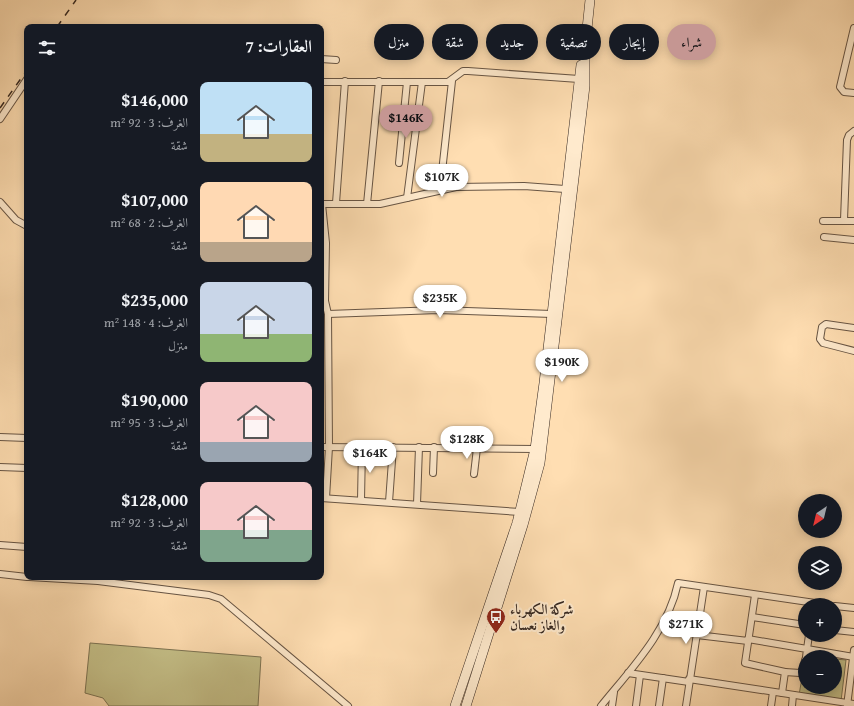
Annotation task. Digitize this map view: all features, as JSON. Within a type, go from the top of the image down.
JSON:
[{"type":"main road","points":[[588,24],[590,0]]},
{"type":"main road","points":[[455,706],[520,512],[535,449],[552,314],[565,188],[582,60]]},
{"type":"main road","points":[[466,706],[523,525],[540,463],[585,86],[585,60]]},
{"type":"street","points":[[854,28],[840,87],[844,92],[854,93]]},
{"type":"street","points":[[324,59],[336,60]]},
{"type":"street","points":[[440,190],[452,81],[460,73],[468,71],[579,79]]},
{"type":"street","points":[[336,203],[345,81]]},
{"type":"street","points":[[367,204],[379,81]]},
{"type":"street","points":[[324,82],[452,81]]},
{"type":"street","points":[[399,163],[407,82]]},
{"type":"street","points":[[407,198],[422,82]]},
{"type":"street","points":[[0,118],[24,85]]},
{"type":"street","points":[[844,220],[848,140],[849,135],[854,131]]},
{"type":"street","points":[[324,204],[367,204],[407,198],[456,187],[524,186],[565,188]]},
{"type":"street","points":[[0,202],[16,220],[24,224]]},
{"type":"street","points":[[823,221],[854,221]]},
{"type":"street","points":[[324,228],[326,244],[325,297],[328,314],[329,423],[329,447],[324,498],[520,512]]},
{"type":"street","points":[[824,237],[854,240]]},
{"type":"street","points":[[328,314],[438,310],[552,314]]},
{"type":"street","points":[[854,328],[826,324],[822,327],[820,339],[823,343],[854,351]]},
{"type":"street","points":[[324,330],[328,329]]},
{"type":"street","points":[[324,423],[329,423]]},
{"type":"street","points":[[0,437],[24,438]]},
{"type":"street","points":[[324,447],[535,449]]},
{"type":"street","points":[[418,504],[419,447]]},
{"type":"street","points":[[433,473],[434,447]]},
{"type":"street","points":[[361,500],[362,448]]},
{"type":"street","points":[[389,502],[393,448]]},
{"type":"street","points":[[474,474],[477,448]]},
{"type":"street","points":[[0,467],[24,468]]},
{"type":"street","points":[[0,545],[24,547]]},
{"type":"street","points":[[0,574],[24,577]]},
{"type":"street","points":[[105,580],[209,595],[220,599],[348,706]]},
{"type":"street","points":[[601,706],[628,673],[660,629],[670,608],[678,583],[798,602]]},
{"type":"street","points":[[686,706],[704,587]]},
{"type":"street","points":[[755,595],[745,663],[798,674]]},
{"type":"street","points":[[842,607],[854,608]]},
{"type":"street","points":[[752,617],[798,623]]},
{"type":"street","points":[[842,631],[854,632]]},
{"type":"street","points":[[628,673],[689,680],[850,704],[854,654],[800,649],[748,640],[697,635]]},
{"type":"street","points":[[807,649],[808,642]]},
{"type":"street","points":[[782,693],[785,672]]},
{"type":"street","points":[[636,706],[640,675]]},
{"type":"street","points":[[659,706],[663,678]]},
{"type":"street","points":[[612,706],[614,690]]},
{"type":"street","points":[[771,706],[773,692]]},
{"type":"street","points":[[792,706],[793,695]]},
{"type":"street","points":[[817,706],[818,699]]},
{"type":"shaded area","points":[[90,643],[261,657],[258,706],[109,706],[103,698],[85,693]]},
{"type":"shaded area","points":[[842,660],[846,660],[842,693]]},
{"type":"shaded area","points":[[799,694],[842,694],[841,701]]},
{"type":"railway","points":[[59,24],[76,0]]},
{"type":"railway","points":[[0,108],[24,74]]},
{"type":"place","name":"شركة الكهرباء والغاز نعسان","points":[[496,634]]}]
